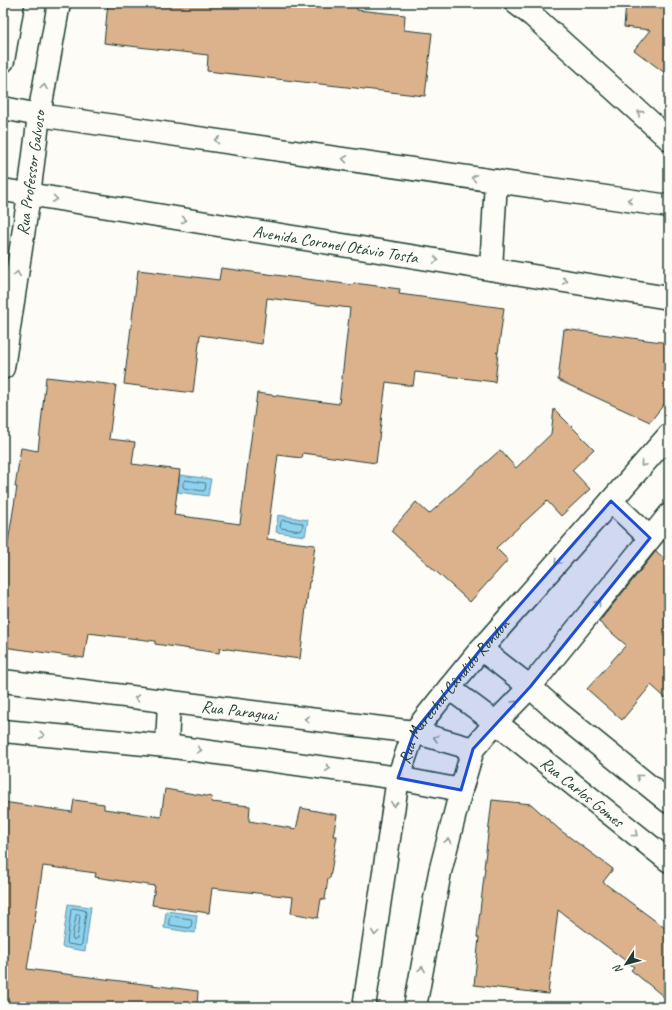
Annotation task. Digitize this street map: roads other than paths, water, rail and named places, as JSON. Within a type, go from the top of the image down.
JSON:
[{"type":"street","points":[[3,61],[13,3]]},
{"type":"street","name":"Rua Professor Galvoso","points":[[3,368],[29,195],[39,115],[59,3]]},
{"type":"street","points":[[516,3],[534,10],[669,139]]},
{"type":"street","points":[[3,108],[39,115],[669,206]]},
{"type":"street","points":[[491,269],[496,181]]},
{"type":"street","name":"Avenida Coronel Otávio Tosta","points":[[3,190],[669,298]]},
{"type":"street","name":"Rua Marechal Cândido Rondon","points":[[364,1007],[398,778],[414,732],[481,649],[669,435]]},
{"type":"street","points":[[611,500],[650,538]]},
{"type":"street","points":[[415,1007],[440,872],[473,749],[495,723],[530,687],[669,515]]},
{"type":"street","points":[[481,649],[530,687],[559,714],[669,802]]},
{"type":"street","name":"Rua Paraguai","points":[[3,681],[414,732],[473,749]]},
{"type":"street","name":"Rua Carlos Gomes","points":[[449,688],[504,729],[669,861]]},
{"type":"street","points":[[167,746],[169,702]]},
{"type":"street","points":[[3,731],[167,746],[398,778],[461,790]]},
{"type":"water","points":[[180,475],[211,479],[208,496],[178,492]]},
{"type":"water","points":[[278,515],[308,520],[305,536],[276,532]]},
{"type":"water","points":[[68,904],[91,907],[85,951],[62,947]]},
{"type":"water","points":[[166,911],[197,915],[195,933],[164,928]]}]
